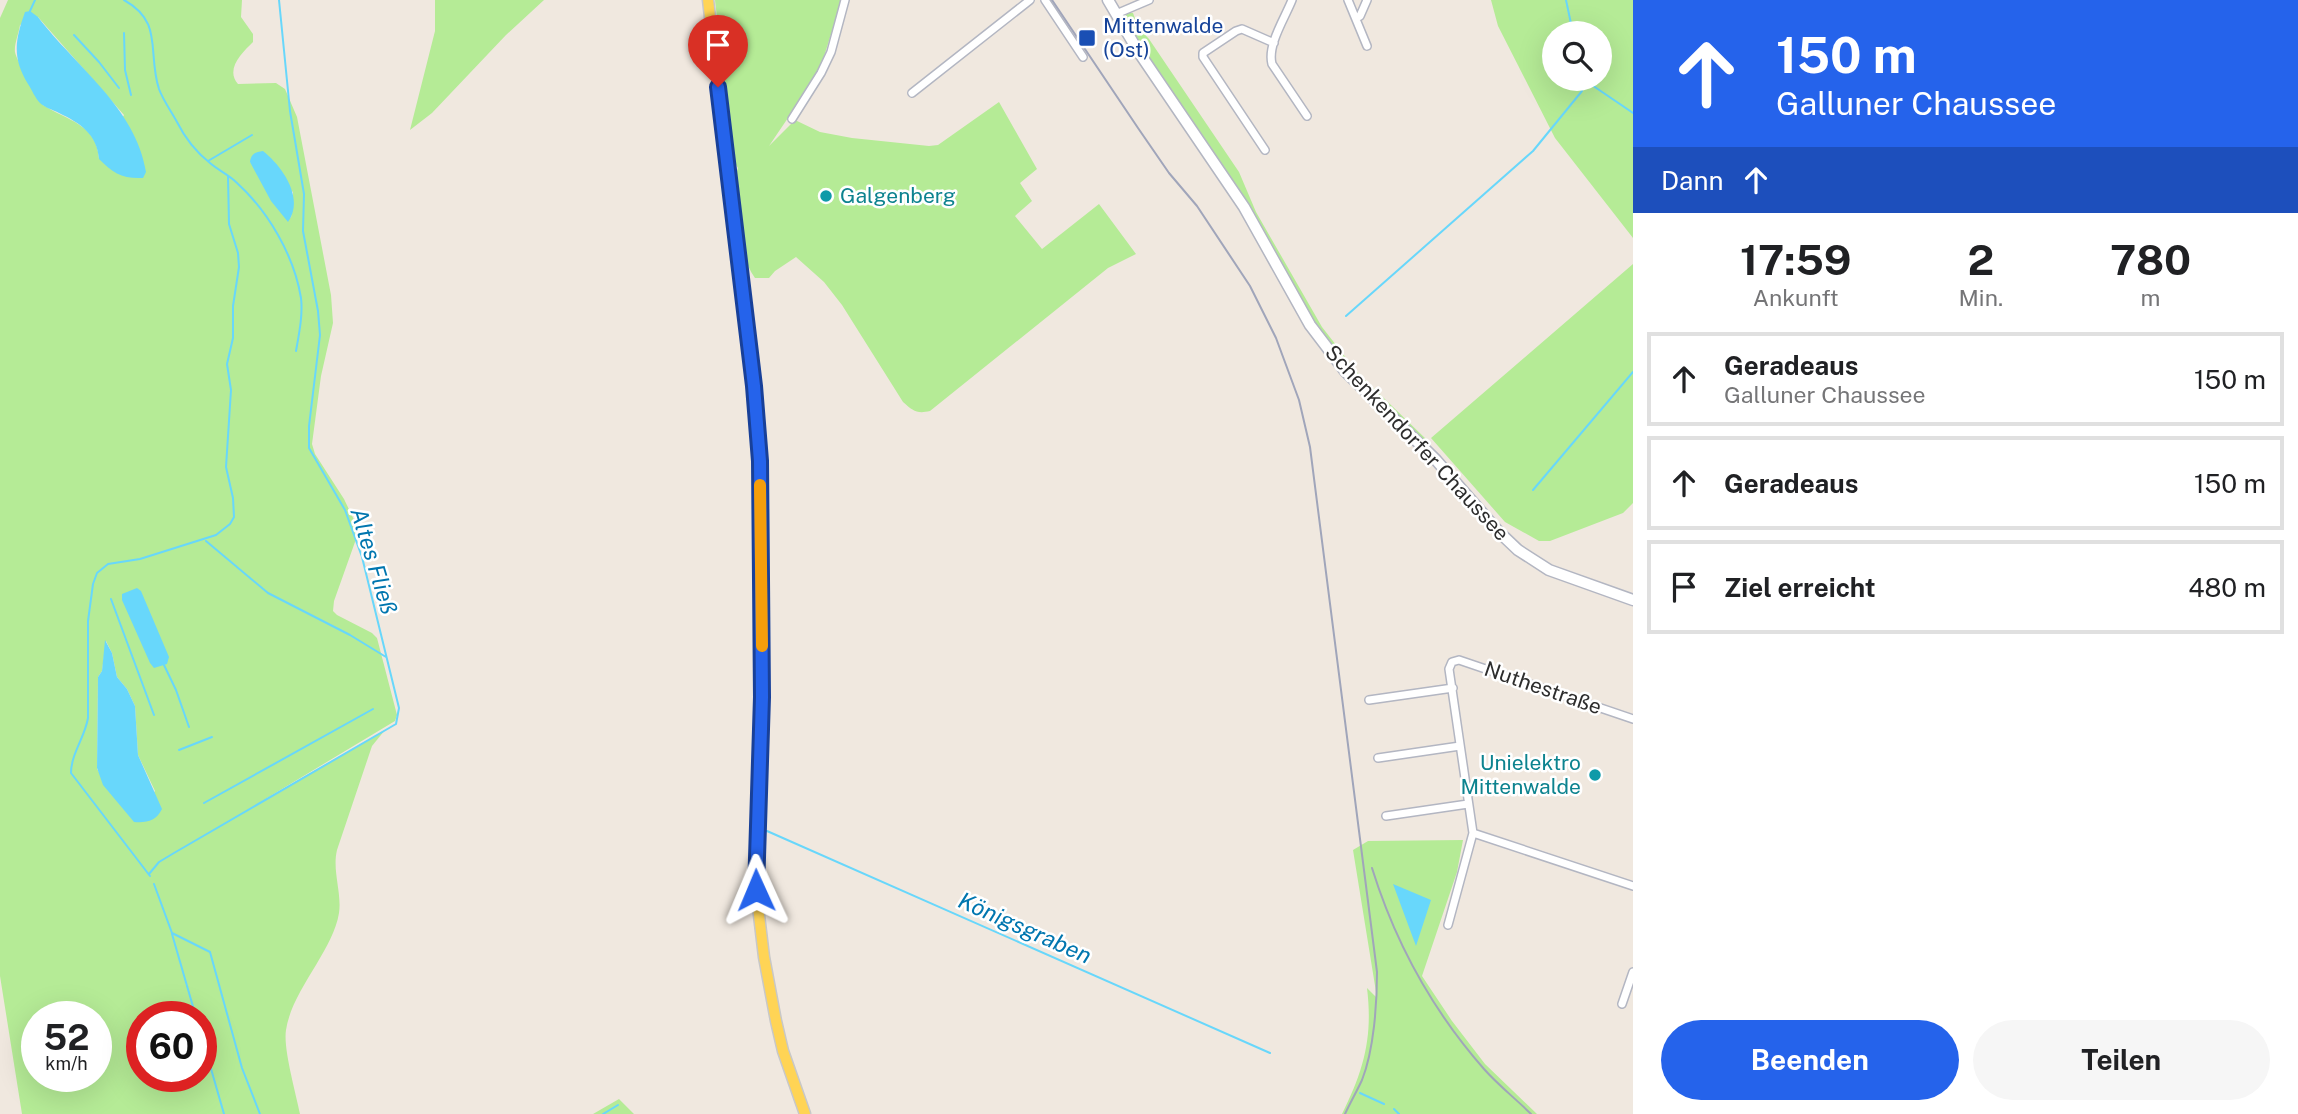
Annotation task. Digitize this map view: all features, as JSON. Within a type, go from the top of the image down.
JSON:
[{"type":"main road","points":[[708,0],[754,386],[760,461],[762,734],[755,870],[758,916],[783,1051],[805,1114]]},
{"type":"main road","name":"Schenkendorfer Chaussee","points":[[1108,0],[1138,51],[1244,207],[1310,325],[1345,371],[1436,460],[1518,550],[1558,574],[1633,600]]},
{"type":"street","points":[[792,119],[831,52],[845,0]]},
{"type":"street","points":[[912,93],[1030,0]]},
{"type":"street","points":[[1045,0],[1083,57]]},
{"type":"street","points":[[1116,14],[1149,0]]},
{"type":"street","points":[[1292,0],[1271,51],[1272,64],[1307,116]]},
{"type":"street","points":[[1348,0],[1367,46]]},
{"type":"street","points":[[1356,18],[1360,16],[1367,0]]},
{"type":"street","points":[[1265,150],[1203,57],[1203,53],[1242,29],[1274,43]]},
{"type":"street","name":"Nuthestraße","points":[[1453,688],[1449,669],[1452,662],[1459,660],[1633,719]]},
{"type":"street","points":[[1369,700],[1453,688],[1473,833],[1448,925]]},
{"type":"street","points":[[1378,758],[1460,746]]},
{"type":"street","points":[[1386,816],[1468,804]]},
{"type":"street","points":[[1473,833],[1633,886]]},
{"type":"street","points":[[1622,1004],[1633,972]]},
{"type":"green space","points":[[8,0],[242,0],[241,17],[253,34],[253,42],[234,67],[234,78],[238,84],[276,83],[285,89],[297,117],[331,295],[333,323],[321,376],[312,444],[315,454],[344,499],[356,524],[355,542],[333,611],[377,638],[397,715],[395,721],[257,804],[385,730],[372,746],[337,850],[340,905],[335,927],[296,1000],[286,1030],[288,1059],[300,1114],[22,1114],[0,976],[0,18]],"holes":[[[38,17],[124,115],[99,159],[97,147],[87,131],[43,105],[23,71],[15,52],[20,25]],[[250,162],[293,192],[291,218]],[[106,641],[112,653],[117,677],[127,689],[135,706],[138,755],[155,791],[134,821],[97,769],[98,677],[102,671]]]},
{"type":"green space","points":[[435,0],[544,0],[506,35],[432,113],[410,130],[435,31]]},
{"type":"green space","points":[[715,0],[842,0],[819,72],[769,146],[795,120],[820,132],[852,138],[938,145],[999,102],[1037,169],[1020,183],[1032,201],[1015,216],[1042,249],[1099,204],[1136,254],[1108,268],[930,411],[913,410],[903,402],[842,305],[824,282],[796,257],[769,278],[755,278],[749,267],[739,228],[738,168],[733,160]]},
{"type":"green space","points":[[1491,0],[1633,0],[1633,238],[1555,138],[1498,26]]},
{"type":"green space","points":[[1128,13],[1133,13],[1138,27],[1149,39],[1239,172],[1256,212],[1322,327],[1357,372],[1428,441],[1428,446],[1349,369],[1328,344],[1129,29],[1124,20]]},
{"type":"green space","points":[[1633,264],[1633,503],[1623,513],[1550,541],[1539,541],[1505,522],[1431,438]]},
{"type":"green space","points":[[1463,840],[1457,872],[1422,976],[1485,1064],[1537,1114],[1342,1114],[1356,1083],[1368,1038],[1367,988],[1377,998],[1353,850],[1368,841]]},
{"type":"green space","points":[[619,1099],[634,1114],[593,1114]]},
{"type":"water","points":[[30,11],[117,108],[140,149],[146,172],[143,178],[124,176],[109,168],[99,159],[95,143],[86,130],[44,106],[37,99],[23,75],[17,57],[19,31],[25,12]]},
{"type":"water","points":[[263,151],[284,174],[293,193],[293,213],[288,222],[271,201],[250,162],[254,154]]},
{"type":"water","points":[[137,588],[141,591],[169,657],[167,664],[154,668],[122,600],[122,594]]},
{"type":"water","points":[[105,640],[112,653],[117,677],[127,689],[135,706],[138,755],[162,809],[154,819],[147,821],[134,822],[103,785],[97,768],[98,677],[102,671]]},
{"type":"water","points":[[1393,884],[1431,900],[1416,946]]},
{"type":"waterway","points":[[30,11],[35,0]]},
{"type":"waterway","points":[[124,0],[145,18],[152,39],[159,89],[184,134],[205,159],[233,179],[259,206],[286,250],[301,298],[296,351]]},
{"type":"waterway","name":"Altes Fließ","points":[[149,874],[159,862],[396,724],[399,708],[362,557],[345,510],[309,448],[309,426],[320,335],[303,231],[304,194],[290,111],[279,0]]},
{"type":"waterway","points":[[1566,0],[1570,21]]},
{"type":"waterway","points":[[124,33],[125,70],[131,95]]},
{"type":"waterway","points":[[74,35],[119,88]]},
{"type":"waterway","points":[[1346,316],[1533,151],[1582,91]]},
{"type":"waterway","points":[[1601,91],[1633,113]]},
{"type":"waterway","points":[[208,161],[252,135]]},
{"type":"waterway","points":[[150,876],[71,773],[88,718],[88,621],[97,573],[108,564],[140,559],[216,535],[230,524],[234,517],[226,467],[231,390],[227,364],[233,338],[233,306],[239,267],[238,253],[229,224],[228,176]]},
{"type":"waterway","points":[[1533,490],[1633,372]]},
{"type":"waterway","points":[[206,541],[268,593],[350,635],[386,657]]},
{"type":"waterway","points":[[111,599],[154,715]]},
{"type":"waterway","points":[[164,665],[189,727]]},
{"type":"waterway","points":[[204,803],[373,709]]},
{"type":"waterway","points":[[179,750],[212,737]]},
{"type":"waterway","name":"Königsgraben","points":[[767,831],[1270,1053]]},
{"type":"waterway","points":[[154,884],[172,933],[210,952],[242,1068],[260,1114]]},
{"type":"waterway","points":[[172,934],[191,1001]]},
{"type":"waterway","points":[[217,1090],[224,1114]]},
{"type":"waterway","name":"Königsgraben","points":[[1360,1093],[1384,1104]]},
{"type":"waterway","points":[[603,1114],[618,1105]]},
{"type":"waterway","name":"Königsgraben","points":[[1394,1109],[1399,1114]]},
{"type":"railway","points":[[1052,0],[1169,173],[1197,206],[1250,286],[1276,338],[1299,400],[1310,447],[1377,972],[1369,1055],[1362,1080],[1345,1114]]},
{"type":"railway","points":[[1372,868],[1404,949],[1448,1024],[1495,1081],[1531,1114]]},
{"type":"slow traffic","points":[[760,485],[762,646]]},
{"type":"place","name":"Mittenwalde (Ost)","points":[[1087,38]]},
{"type":"place","name":"Galgenberg","points":[[826,196]]},
{"type":"place","name":"Unielektro Mittenwalde","points":[[1595,775]]},
{"type":"route","points":[[718,87],[754,386],[760,461],[762,734],[755,851],[756,890]]}]
